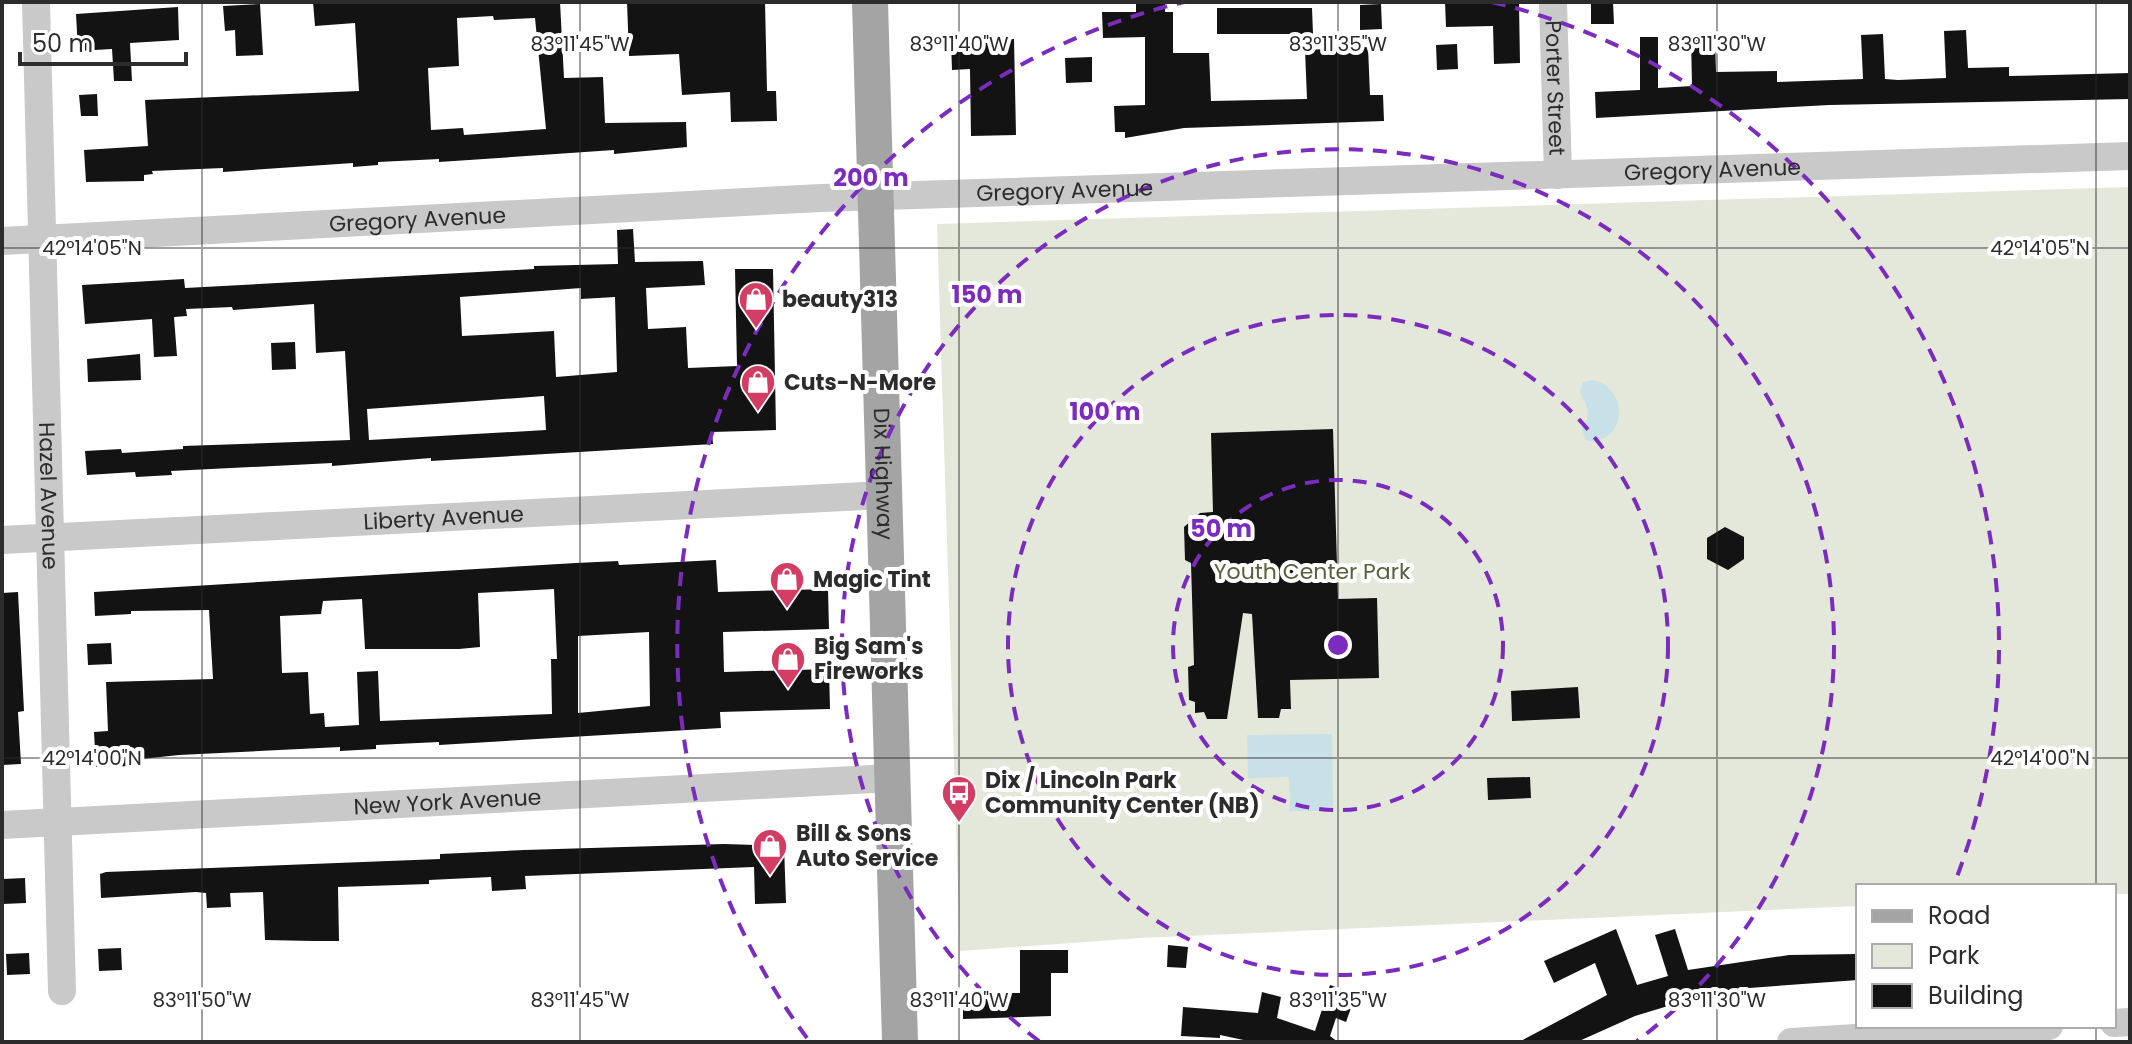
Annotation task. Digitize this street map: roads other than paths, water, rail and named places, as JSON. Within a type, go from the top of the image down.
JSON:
[{"type":"main road","name":"Dix Highway","points":[[870,2],[900,1042]]},
{"type":"street","name":"Hazel Avenue","points":[[36,2],[60,822],[62,991]]},
{"type":"street","name":"Porter Street","points":[[1553,2],[1558,175]]},
{"type":"street","name":"Gregory Avenue","points":[[2,241],[875,198],[2130,156]]},
{"type":"street","name":"Liberty Avenue","points":[[2,540],[884,495]]},
{"type":"street","name":"New York Avenue","points":[[2,825],[892,778]]},
{"type":"street","points":[[1791,1042],[2017,1028]]},
{"type":"water","points":[[1592,380],[1605,385],[1613,393],[1619,415],[1610,435],[1587,441],[1581,428],[1588,410],[1580,392],[1583,382]]},
{"type":"water","points":[[1332,734],[1333,811],[1290,811],[1289,777],[1248,778],[1247,735]]},
{"type":"place","name":"beauty313","points":[[756,330]]},
{"type":"place","name":"Cuts-N-More","points":[[758,413]]},
{"type":"place","name":"Magic Tint","points":[[787,610]]},
{"type":"place","name":"Big Sam's Fireworks","points":[[788,690]]},
{"type":"place","name":"Dix / Lincoln Park Community Center (NB)","points":[[959,824]]},
{"type":"place","name":"Bill & Sons Auto Service","points":[[770,877]]},
{"type":"park label","name":"Youth Center Park","points":[[1312,571]]}]
